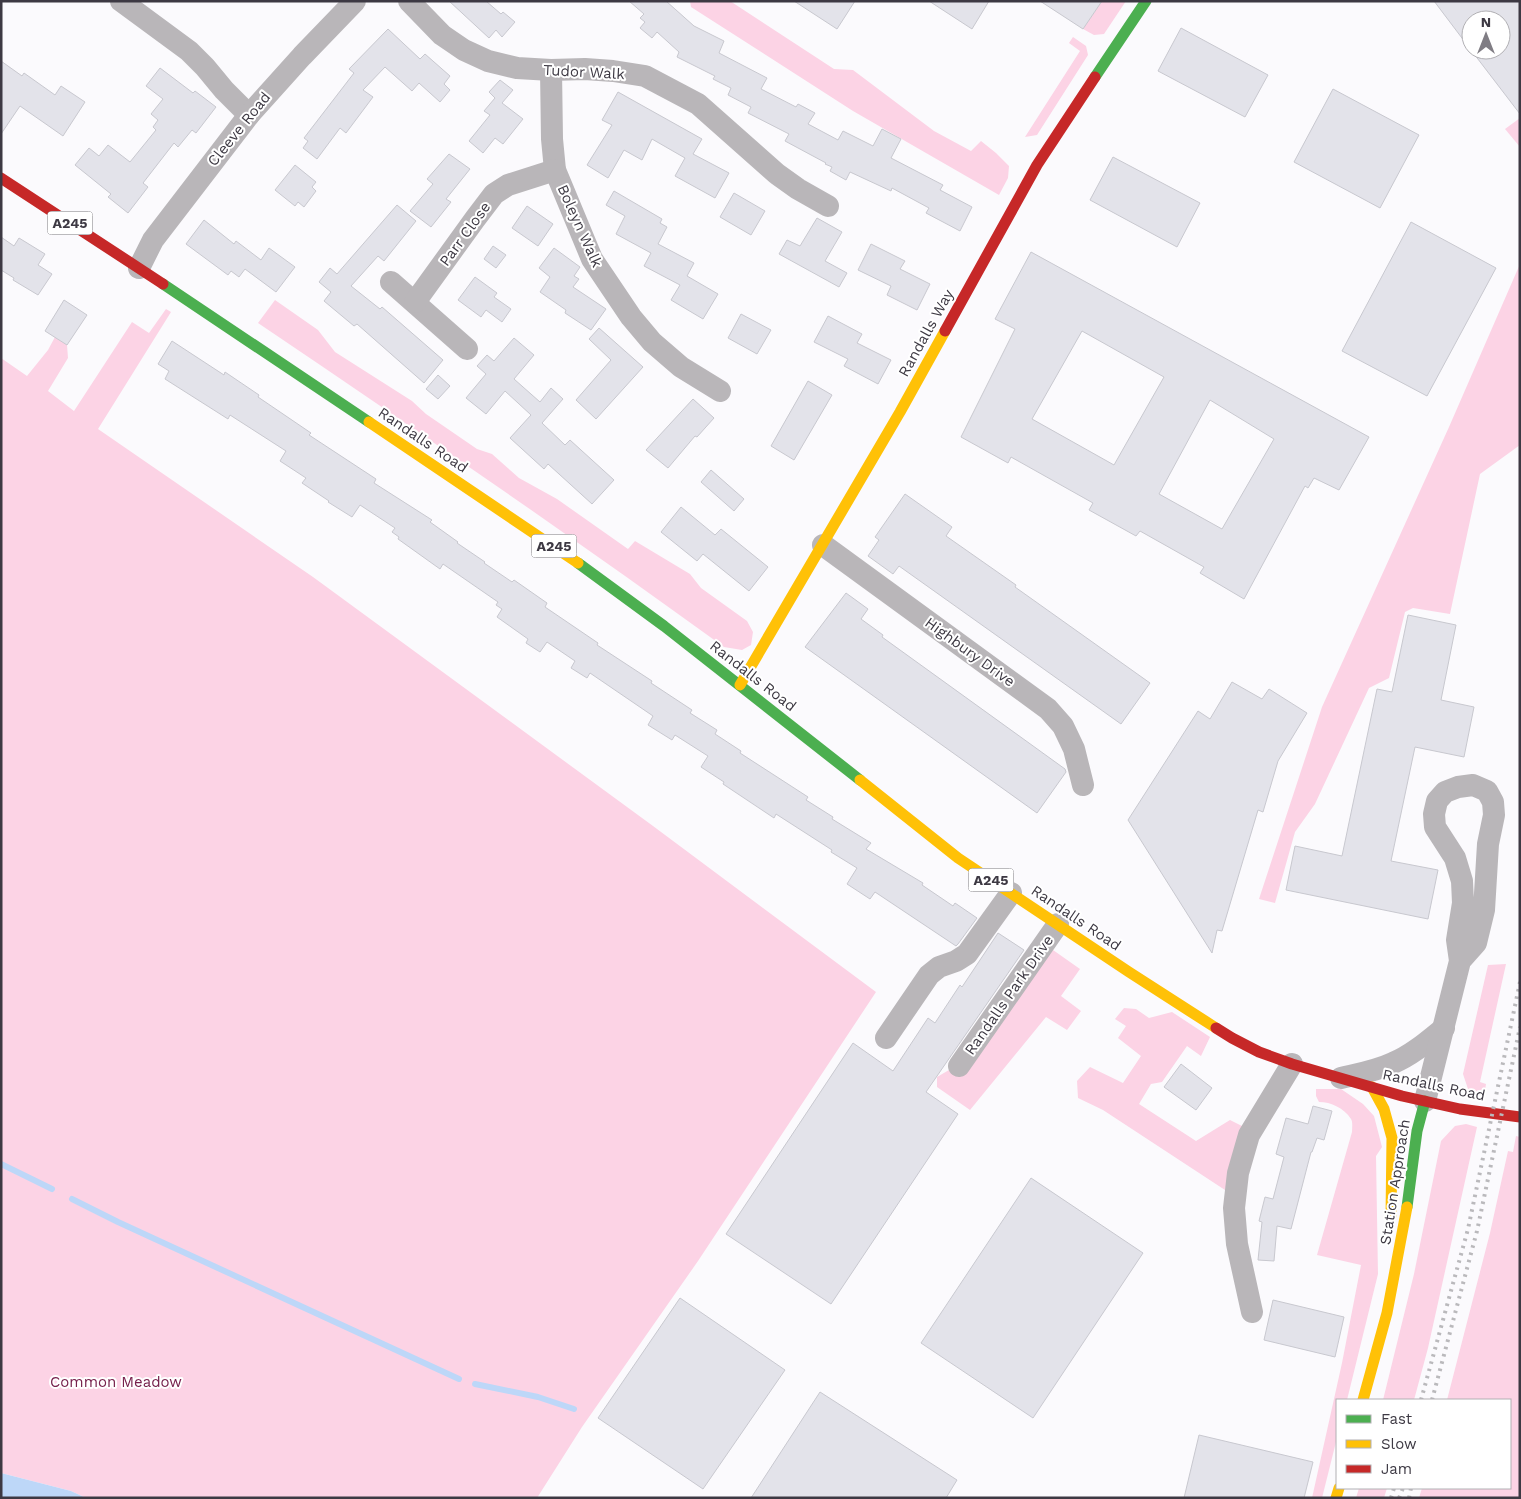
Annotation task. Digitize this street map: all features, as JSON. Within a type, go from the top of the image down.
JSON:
[{"type":"main road","name":"Randalls Way","points":[[740,684],[905,404],[1037,165],[1146,1]]},
{"type":"main road","name":"Randalls Road","points":[[1,178],[139,268],[560,550],[740,684],[958,858],[1232,1038],[1259,1052],[1292,1064],[1372,1087],[1460,1109],[1520,1117]]},
{"type":"main road","name":"Station Approach","points":[[1372,1087],[1384,1109],[1392,1138],[1390,1230],[1396,1268]]},
{"type":"main road","name":"Station Approach","points":[[1363,1399],[1387,1313],[1403,1232],[1416,1131],[1425,1101]]},
{"type":"street","points":[[121,1],[189,51],[224,90],[249,114]]},
{"type":"street","name":"Cleeve Road","points":[[139,268],[153,240],[249,114],[355,1]]},
{"type":"street","name":"Tudor Walk","points":[[408,1],[442,35],[464,50],[488,61],[518,68],[551,70],[595,69],[645,76],[698,104],[777,174],[798,189],[828,206]]},
{"type":"street","name":"Boleyn Walk","points":[[551,70],[552,139],[555,170],[592,258],[631,317],[652,342],[681,367],[720,390]]},
{"type":"street","name":"Parr Close","points":[[416,302],[494,194],[508,185],[555,170]]},
{"type":"street","points":[[391,282],[416,302],[467,349]]},
{"type":"street","name":"Highbury Drive","points":[[823,544],[1048,709],[1063,726],[1074,749],[1083,785]]},
{"type":"street","points":[[1425,1101],[1460,960],[1457,940],[1463,903],[1462,881],[1455,858],[1435,827],[1434,814],[1437,801],[1445,792],[1458,787],[1473,786],[1487,791],[1493,802],[1494,815],[1488,844],[1484,910],[1476,943],[1460,960]]},
{"type":"street","points":[[886,1038],[929,975],[939,967],[967,954],[1011,893]]},
{"type":"street","name":"Randalls Park Drive","points":[[959,1066],[1058,924]]},
{"type":"street","points":[[1341,1078],[1375,1070],[1397,1062],[1444,1028]]},
{"type":"street","points":[[1252,1312],[1237,1244],[1234,1208],[1238,1173],[1249,1135],[1292,1064]]},
{"type":"green space","points":[[690,1],[730,1],[834,69],[853,70],[934,131],[971,151],[981,141],[1009,166],[1008,178],[999,195],[853,111],[691,7]]},
{"type":"green space","points":[[1102,1],[1126,1],[1104,34],[1094,35],[1083,29]]},
{"type":"green space","points":[[1073,37],[1086,46],[1088,55],[1037,135],[1025,137],[1080,51],[1069,43]]},
{"type":"green space","points":[[1520,118],[1520,147],[1505,129]]},
{"type":"green space","points":[[1520,264],[1520,445],[1480,474],[1450,614],[1413,608],[1405,612],[1389,678],[1369,688],[1315,804],[1295,832],[1275,903],[1259,899],[1322,707],[1449,427]]},
{"type":"green space","points":[[275,300],[318,330],[335,352],[412,401],[426,414],[477,449],[492,454],[519,478],[557,499],[628,549],[635,541],[690,574],[701,588],[747,621],[753,632],[751,645],[742,650],[724,647],[493,483],[258,323]]},
{"type":"green space","name":"Common Meadow","points":[[166,309],[171,312],[98,429],[313,577],[876,992],[698,1261],[582,1427],[537,1498],[86,1498],[71,1491],[1,1473],[1,358],[27,376],[48,350],[55,337],[67,345],[68,358],[48,391],[74,411],[132,322],[149,333]]},
{"type":"green space","points":[[1053,950],[1080,969],[1061,996],[1081,1011],[1067,1030],[1046,1017],[970,1110],[937,1087],[937,1077],[949,1070]]},
{"type":"green space","points":[[1506,964],[1480,1082],[1486,1084],[1484,1097],[1468,1089],[1463,1074],[1488,965]]},
{"type":"green space","points":[[1124,1008],[1136,1009],[1149,1018],[1172,1012],[1210,1037],[1201,1056],[1187,1046],[1162,1082],[1151,1084],[1139,1104],[1196,1141],[1230,1120],[1244,1127],[1225,1190],[1103,1110],[1078,1098],[1077,1081],[1090,1067],[1123,1083],[1141,1056],[1118,1038],[1126,1026],[1115,1019]]},
{"type":"green space","points":[[1316,1089],[1341,1089],[1363,1104],[1374,1116],[1382,1147],[1376,1156],[1378,1274],[1347,1399],[1336,1399],[1336,1442],[1322,1498],[1312,1498],[1342,1363],[1361,1265],[1317,1255],[1352,1132],[1352,1122],[1341,1109],[1333,1104],[1319,1102],[1316,1096]]},
{"type":"green space","points":[[1466,1124],[1477,1127],[1428,1348],[1414,1399],[1383,1399],[1414,1274],[1441,1141],[1455,1126]]},
{"type":"green space","points":[[1516,1136],[1520,1137],[1520,1498],[1419,1498],[1422,1489],[1511,1489],[1511,1399],[1447,1399],[1490,1233],[1508,1151],[1513,1152]]},
{"type":"green space","points":[[1359,1489],[1387,1489],[1384,1498],[1356,1498]]},
{"type":"water","points":[[1,1473],[71,1491],[86,1498],[1,1498]]},
{"type":"building","points":[[449,1],[486,1],[501,14],[503,12],[515,22],[502,37],[496,30],[489,38]]},
{"type":"building","points":[[629,1],[666,1],[694,26],[724,41],[719,53],[767,78],[761,89],[796,107],[798,104],[815,113],[808,124],[838,140],[843,131],[873,146],[882,129],[901,139],[891,158],[943,185],[940,190],[972,207],[960,231],[926,213],[929,208],[892,188],[891,191],[850,172],[846,180],[830,171],[832,167],[826,163],[785,141],[789,134],[748,113],[751,107],[728,95],[731,88],[713,79],[715,76],[677,57],[679,52],[657,32],[652,38],[640,28],[645,22],[640,18],[644,14]]},
{"type":"building","points":[[794,1],[855,1],[837,29]]},
{"type":"building","points":[[929,1],[989,1],[972,29]]},
{"type":"building","points":[[1040,1],[1102,1],[1083,29]]},
{"type":"building","points":[[1434,1],[1520,1],[1520,114],[1479,60],[1511,60],[1511,10],[1461,10],[1461,37]]},
{"type":"building","points":[[1181,28],[1268,75],[1245,117],[1158,71]]},
{"type":"building","points":[[388,29],[420,59],[425,54],[450,76],[444,84],[450,90],[440,102],[419,83],[412,91],[385,67],[363,90],[373,97],[346,133],[340,128],[317,159],[303,148],[308,141],[304,138],[354,73],[349,69]]},
{"type":"building","points":[[1,61],[22,76],[24,73],[55,95],[61,86],[85,102],[63,136],[20,106],[1,134]]},
{"type":"building","points":[[160,68],[193,93],[195,91],[216,107],[196,133],[192,130],[178,147],[174,143],[143,183],[148,187],[128,213],[108,197],[111,194],[75,165],[89,148],[99,156],[108,145],[130,162],[156,130],[153,127],[158,120],[151,114],[163,99],[146,86]]},
{"type":"building","points":[[500,80],[513,90],[502,103],[523,119],[503,144],[495,138],[483,153],[469,141],[490,115],[484,111],[495,98],[489,92]]},
{"type":"building","points":[[1333,89],[1419,135],[1380,208],[1294,162]]},
{"type":"building","points":[[618,92],[702,139],[693,154],[729,173],[715,198],[675,176],[685,158],[652,139],[642,160],[624,150],[608,178],[587,165],[612,125],[602,120]]},
{"type":"building","points":[[449,154],[470,169],[446,199],[451,202],[431,227],[410,211],[433,184],[427,179]]},
{"type":"building","points":[[1113,157],[1200,203],[1177,247],[1090,200]]},
{"type":"building","points":[[295,165],[316,182],[312,187],[316,191],[304,207],[298,202],[295,206],[275,190]]},
{"type":"building","points":[[614,191],[662,219],[660,223],[667,227],[658,244],[694,263],[687,276],[718,294],[703,319],[671,300],[680,285],[644,266],[651,253],[616,234],[625,216],[606,205]]},
{"type":"building","points":[[734,193],[765,211],[751,235],[720,217]]},
{"type":"building","points":[[397,205],[416,221],[384,261],[378,256],[351,286],[380,309],[382,307],[443,360],[424,383],[357,324],[354,326],[324,301],[331,292],[319,282],[330,268],[337,274]]},
{"type":"building","points":[[527,206],[553,224],[538,246],[512,228]]},
{"type":"building","points":[[817,218],[842,232],[825,261],[847,273],[839,287],[779,254],[787,240],[800,246]]},
{"type":"building","points":[[204,220],[234,244],[236,241],[261,260],[269,248],[295,267],[276,292],[245,269],[239,277],[231,271],[228,275],[186,244]]},
{"type":"building","points":[[1411,222],[1496,268],[1427,396],[1342,351]]},
{"type":"building","points":[[1,237],[14,246],[19,238],[45,254],[38,265],[52,274],[38,295],[13,280],[14,278],[1,270]]},
{"type":"building","points":[[871,244],[905,261],[900,269],[930,284],[917,310],[887,295],[891,286],[858,270]]},
{"type":"building","points":[[493,246],[506,255],[496,268],[484,259]]},
{"type":"building","points":[[554,248],[580,267],[574,276],[579,279],[573,287],[606,309],[591,330],[565,313],[566,310],[540,292],[550,277],[539,268]]},
{"type":"building","points":[[1031,252],[1369,437],[1339,490],[1314,478],[1308,488],[1305,486],[1244,599],[1200,573],[1204,567],[1140,531],[1136,536],[1089,510],[1093,503],[1011,457],[1008,463],[961,437],[1015,329],[995,319]],"holes":[[[1082,331],[1164,377],[1114,465],[1032,419]],[[1210,400],[1274,439],[1222,529],[1159,494]]]},
{"type":"building","points":[[475,277],[497,293],[494,297],[511,309],[502,322],[486,310],[481,317],[458,300]]},
{"type":"building","points":[[64,300],[87,315],[67,345],[45,331]]},
{"type":"building","points":[[741,314],[771,330],[757,354],[728,338]]},
{"type":"building","points":[[828,316],[862,334],[857,343],[891,360],[878,384],[844,366],[848,359],[814,342]]},
{"type":"building","points":[[599,328],[643,367],[596,419],[576,400],[611,360],[589,339]]},
{"type":"building","points":[[514,338],[534,355],[514,379],[540,402],[551,388],[563,399],[542,423],[565,445],[570,440],[614,480],[592,504],[548,464],[544,469],[510,438],[531,415],[505,391],[486,414],[466,398],[486,374],[477,366],[487,355],[494,361]]},
{"type":"building","points":[[172,341],[224,375],[225,372],[259,395],[258,397],[311,433],[309,435],[376,479],[374,483],[432,520],[430,522],[484,563],[512,582],[514,580],[547,603],[545,607],[692,710],[690,713],[717,730],[715,734],[741,751],[740,753],[808,797],[806,800],[833,817],[832,819],[871,843],[866,849],[923,883],[922,885],[953,906],[955,903],[977,918],[958,944],[956,946],[875,892],[870,899],[847,884],[857,868],[776,814],[774,818],[723,784],[724,782],[701,767],[708,756],[675,735],[672,740],[648,725],[653,716],[590,673],[587,678],[571,668],[575,661],[547,642],[540,652],[526,643],[528,639],[497,617],[502,609],[496,605],[498,602],[443,564],[440,569],[398,539],[399,537],[392,532],[395,528],[360,505],[352,517],[328,502],[302,483],[306,478],[280,461],[286,451],[230,415],[228,419],[165,379],[169,371],[158,364]]},
{"type":"building","points":[[438,375],[450,386],[438,399],[426,389]]},
{"type":"building","points":[[808,381],[832,395],[794,460],[771,446]]},
{"type":"building","points":[[693,399],[714,418],[697,437],[695,436],[668,468],[646,450]]},
{"type":"building","points":[[711,470],[744,499],[734,511],[701,482]]},
{"type":"building","points":[[905,494],[952,527],[946,536],[1150,683],[1121,724],[899,566],[893,574],[868,556],[879,540],[875,537]]},
{"type":"building","points":[[681,507],[715,535],[721,529],[768,567],[749,591],[703,554],[697,561],[661,532]]},
{"type":"building","points":[[846,593],[868,609],[861,619],[883,635],[882,637],[1065,769],[1066,772],[1037,813],[805,647]]},
{"type":"building","points":[[1408,615],[1456,625],[1441,700],[1474,707],[1464,757],[1415,747],[1391,861],[1438,870],[1428,919],[1286,890],[1295,846],[1342,856],[1377,689],[1392,692]]},
{"type":"building","points":[[1232,682],[1262,699],[1269,689],[1307,713],[1278,761],[1263,812],[1258,810],[1222,931],[1217,930],[1212,953],[1128,820],[1198,711],[1210,719]]},
{"type":"building","points":[[998,933],[1024,950],[926,1092],[958,1114],[831,1304],[726,1234],[853,1043],[893,1071],[928,1018],[935,1023]]},
{"type":"building","points":[[1181,1064],[1212,1088],[1196,1110],[1164,1087]]},
{"type":"building","points":[[1313,1106],[1332,1111],[1324,1140],[1317,1138],[1311,1152],[1291,1229],[1277,1226],[1274,1261],[1258,1260],[1262,1222],[1259,1221],[1265,1197],[1273,1199],[1284,1157],[1276,1154],[1286,1118],[1308,1124]]},
{"type":"building","points":[[1031,1178],[1143,1253],[1033,1418],[921,1343]]},
{"type":"building","points":[[680,1298],[785,1370],[703,1489],[598,1418]]},
{"type":"building","points":[[1273,1300],[1344,1317],[1335,1357],[1264,1340]]},
{"type":"building","points":[[820,1392],[957,1480],[946,1498],[751,1498]]},
{"type":"building","points":[[1199,1435],[1313,1462],[1304,1498],[1184,1498]]},
{"type":"waterway","points":[[1,1164],[52,1189]]},
{"type":"waterway","points":[[72,1199],[459,1379]]},
{"type":"waterway","points":[[475,1384],[538,1397],[574,1409]]},
{"type":"railway","points":[[1421,1399],[1468,1229],[1520,982]]},
{"type":"railway","points":[[1432,1399],[1477,1231],[1520,1027]]},
{"type":"railway","points":[[1391,1498],[1394,1489]]},
{"type":"railway","points":[[1399,1498],[1403,1489]]},
{"type":"railway","points":[[1409,1498],[1411,1489]]},
{"type":"traffic: fast","points":[[1095,77],[1146,1]]},
{"type":"traffic: fast","points":[[163,284],[369,422]]},
{"type":"traffic: fast","points":[[578,563],[664,626],[860,780]]},
{"type":"traffic: fast","points":[[1407,1207],[1417,1131],[1425,1101]]},
{"type":"traffic: slow","points":[[740,685],[900,412],[945,331]]},
{"type":"traffic: slow","points":[[369,422],[578,563]]},
{"type":"traffic: slow","points":[[860,780],[958,858],[1216,1028]]},
{"type":"traffic: slow","points":[[1372,1087],[1384,1109],[1392,1138],[1391,1216]]},
{"type":"traffic: slow","points":[[1363,1399],[1387,1313],[1407,1207]]},
{"type":"traffic: slow","points":[[1336,1498],[1339,1489]]},
{"type":"traffic: jam","points":[[945,331],[1037,165],[1095,77]]},
{"type":"traffic: jam","points":[[1,178],[163,284]]},
{"type":"traffic: jam","points":[[1216,1028],[1259,1052],[1292,1064],[1402,1096],[1460,1109],[1520,1117]]}]
